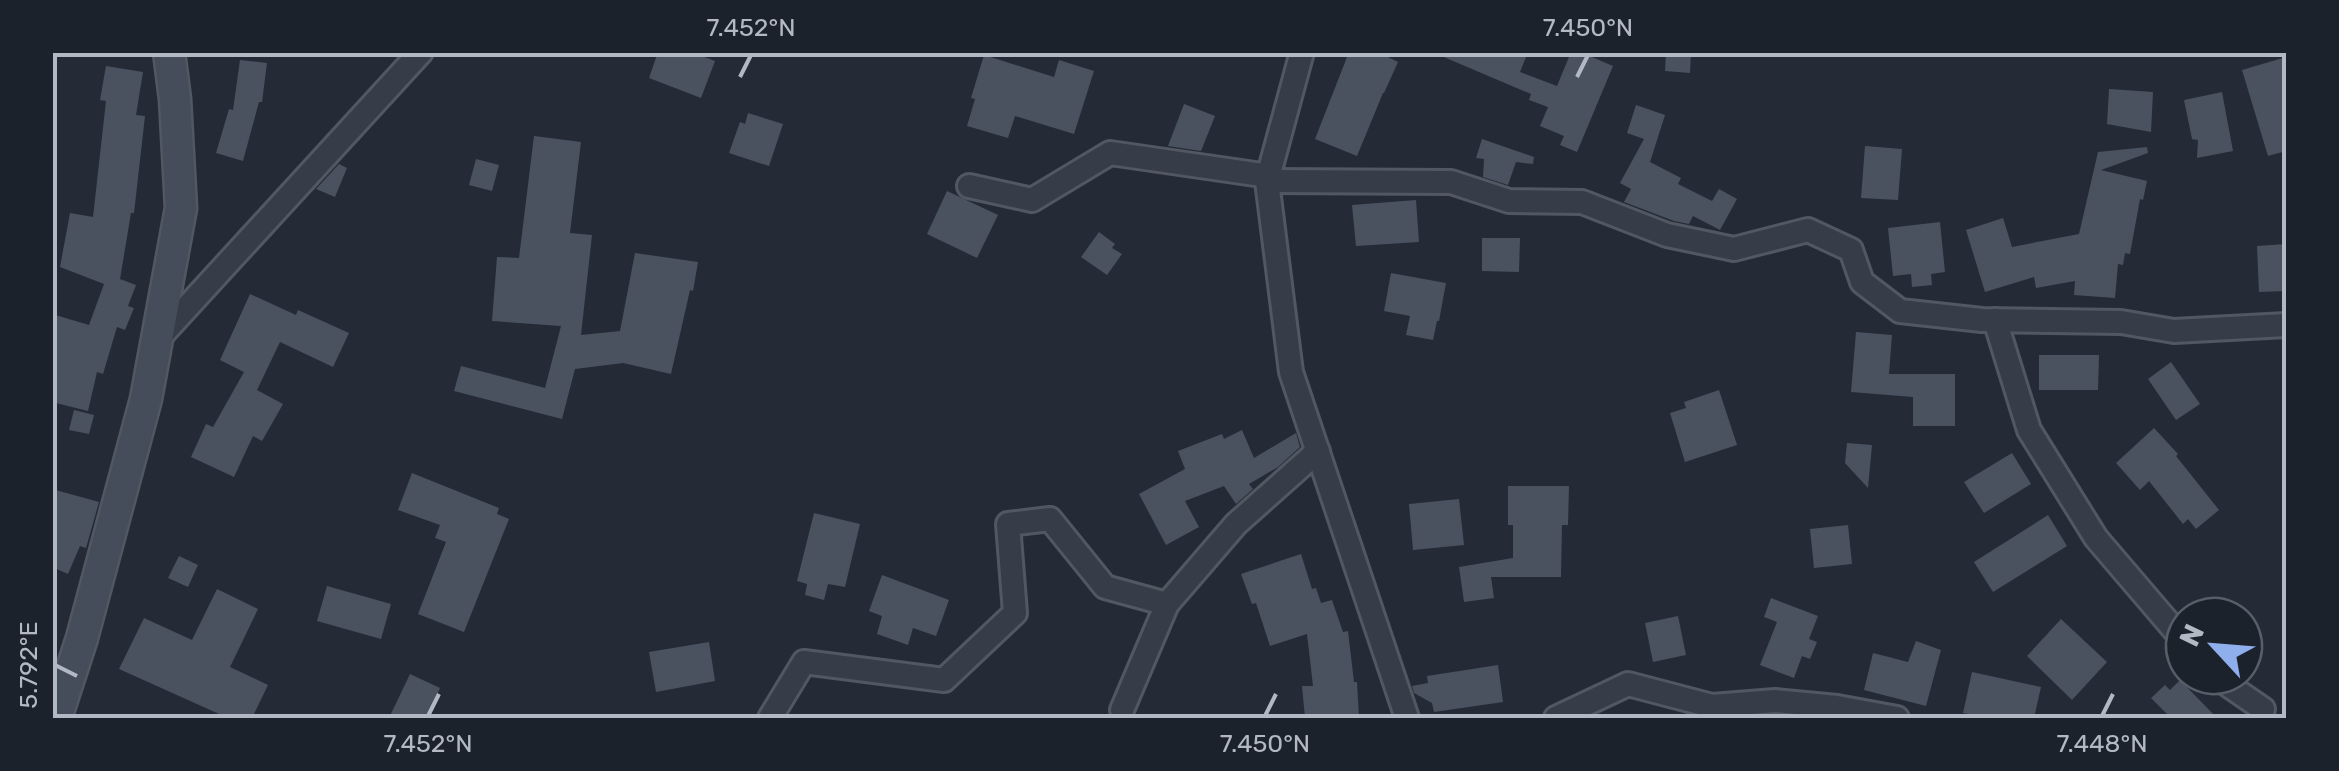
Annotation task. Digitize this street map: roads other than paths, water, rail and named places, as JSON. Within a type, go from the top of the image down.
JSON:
[{"type":"main road","points":[[56,718],[82,638],[146,399],[181,208],[169,52]]},
{"type":"street","points":[[156,340],[421,52]]},
{"type":"street","points":[[1302,52],[1268,179],[1291,372],[1407,718]]},
{"type":"street","points":[[969,186],[1032,200],[1110,153],[1268,179],[1451,182],[1509,201],[1582,202],[1667,235],[1734,250],[1808,230],[1851,250],[1862,282],[1900,310],[1995,320],[2121,322],[2174,331],[2286,325]]},
{"type":"street","points":[[1995,320],[2029,430],[2096,538],[2164,618]]},
{"type":"street","points":[[1122,710],[1166,604],[1236,524],[1318,451]]},
{"type":"street","points":[[770,718],[804,662],[944,680],[1015,613],[1008,524],[1050,519],[1105,587],[1166,604]]},
{"type":"street","points":[[1556,718],[1628,684],[1712,706],[1775,701],[1897,718]]},
{"type":"street","points":[[2243,696],[2263,710]]}]
